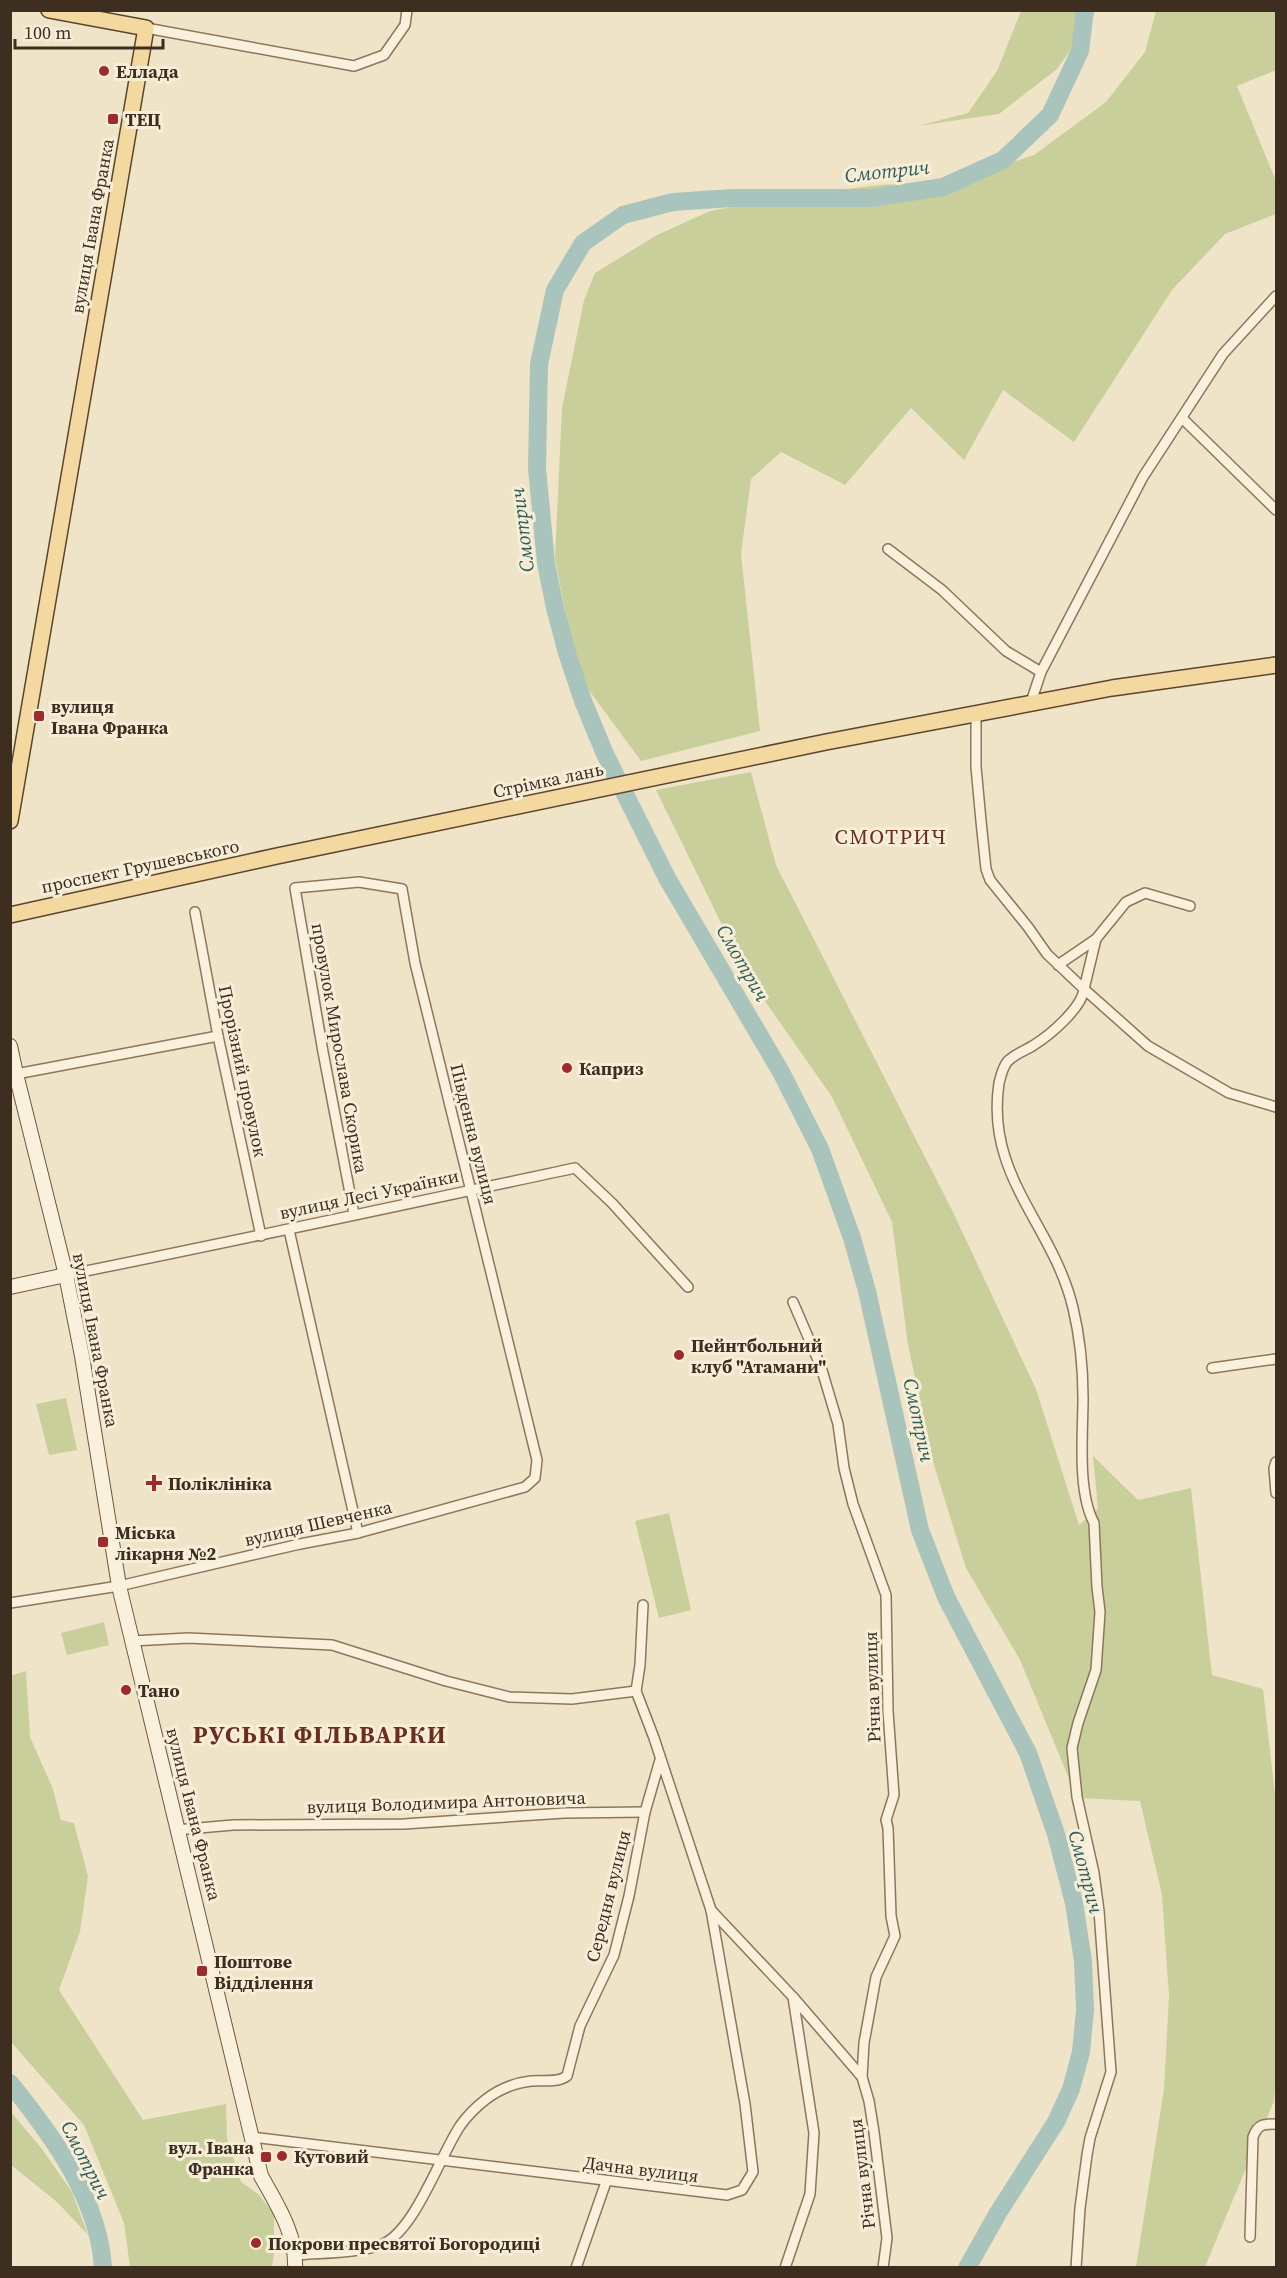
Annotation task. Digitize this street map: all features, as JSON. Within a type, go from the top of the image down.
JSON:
[{"type":"main road","points":[[49,10],[146,28]]},
{"type":"main road","name":"вулиця Івана Франка","points":[[10,821],[146,28]]},
{"type":"main road","name":"Стрімка лань","points":[[277,856],[826,742],[1031,702],[1276,665]]},
{"type":"main road","name":"проспект Грушевського","points":[[10,915],[277,856]]},
{"type":"street","points":[[146,28],[354,66],[384,55],[405,25],[407,10]]},
{"type":"street","points":[[1031,702],[1041,672],[1105,554],[1131,499],[1223,354],[1276,296]]},
{"type":"street","points":[[1183,419],[1276,510]]},
{"type":"street","points":[[888,549],[942,590],[1006,651],[1041,672]]},
{"type":"street","points":[[976,713],[976,767],[986,869],[990,880],[1000,894],[1047,954],[1148,1046],[1229,1093],[1276,1107]]},
{"type":"street","name":"Південна вулиця","points":[[295,888],[359,882],[402,889],[415,963],[537,1460],[536,1478],[525,1487]]},
{"type":"street","name":"провулок Мирослава Скорика","points":[[295,888],[354,1214]]},
{"type":"street","points":[[1058,965],[1096,939],[1126,902],[1145,893],[1190,906]]},
{"type":"street","name":"Прорізний провулок","points":[[195,912],[218,1036],[261,1236]]},
{"type":"street","points":[[1076,2268],[1080,2208],[1090,2138],[1111,2072],[1099,1911],[1094,1873],[1077,1793],[1072,1748],[1096,1670],[1100,1612],[1094,1523],[1087,1500],[1082,1448],[1082,1359],[1074,1315],[1065,1281],[1011,1176],[999,1141],[997,1116],[999,1083],[1005,1066],[1013,1057],[1041,1040],[1078,1006],[1083,997],[1096,939]]},
{"type":"street","points":[[16,1074],[218,1036]]},
{"type":"street","name":"вулиця Івана Франка","points":[[10,1046],[66,1275],[82,1356],[118,1586],[261,2176],[280,2209],[296,2261]]},
{"type":"street","name":"вулиця Лесі Українки","points":[[10,1287],[261,1236],[354,1214],[575,1168],[612,1203],[688,1287]]},
{"type":"street","points":[[289,1230],[358,1533]]},
{"type":"street","name":"Річна вулиця","points":[[793,1302],[821,1366],[838,1424],[844,1468],[853,1504],[886,1595],[888,1711],[894,1795],[886,1820],[891,1916],[895,1935],[876,1977],[864,2043],[862,2077],[874,2132],[886,2238],[883,2268]]},
{"type":"street","points":[[1212,1368],[1276,1359]]},
{"type":"street","points":[[1276,1462],[1274,1468],[1276,1493]]},
{"type":"street","name":"вулиця Шевченка","points":[[10,1603],[118,1586],[358,1533],[525,1487]]},
{"type":"street","points":[[643,1605],[640,1665],[636,1691],[711,1910]]},
{"type":"street","points":[[132,1641],[188,1638],[332,1645],[446,1681],[509,1697],[572,1699],[636,1691]]},
{"type":"street","name":"Середня вулиця","points":[[296,2261],[383,2244],[399,2232],[410,2216],[465,2119],[496,2092],[507,2086],[530,2081],[561,2079],[568,2074],[580,2026],[614,1955],[629,1896],[645,1812],[660,1760]]},
{"type":"street","name":"вулиця Володимира Антоновича","points":[[176,1830],[233,1825],[404,1824],[564,1813],[645,1812]]},
{"type":"street","name":"Річна вулиця","points":[[711,1910],[793,1997],[862,2077]]},
{"type":"street","name":"Дачна вулиця","points":[[252,2137],[606,2182],[727,2195],[742,2190],[753,2172],[745,2104],[711,1910]]},
{"type":"street","points":[[785,2268],[810,2194],[814,2133],[793,1997]]},
{"type":"street","points":[[1250,2237],[1253,2137],[1256,2128],[1262,2124],[1276,2124]]},
{"type":"street","points":[[576,2268],[606,2182]]},
{"type":"green space","points":[[1021,11],[1095,11],[1092,19],[1057,69],[999,114],[917,126],[968,113],[997,71]]},
{"type":"green space","points":[[1156,11],[1276,11],[1276,70],[1237,86],[1276,181],[1276,214],[1225,234],[1172,290],[1074,442],[1003,390],[964,460],[911,408],[845,485],[781,452],[751,479],[741,554],[760,731],[641,761],[577,674],[555,558],[562,408],[584,300],[595,273],[657,235],[710,211],[797,195],[880,185],[959,180],[1034,155],[1106,102],[1145,52]]},
{"type":"green space","points":[[751,772],[776,865],[952,1210],[1036,1389],[1079,1525],[1098,1509],[1093,1456],[1138,1500],[1191,1488],[1212,1675],[1263,1689],[1276,1804],[1276,2076],[1274,2101],[1205,2267],[1136,2267],[1164,2089],[1169,1996],[1162,1895],[1140,1801],[1077,1798],[1020,1660],[966,1568],[934,1465],[908,1345],[892,1222],[832,1097],[746,974],[656,790]]},
{"type":"green space","points":[[66,1398],[77,1450],[49,1455],[36,1404]]},
{"type":"green space","points":[[669,1513],[691,1610],[659,1618],[635,1521]]},
{"type":"green space","points":[[104,1622],[109,1645],[67,1655],[61,1633]]},
{"type":"green space","points":[[26,1671],[30,1737],[53,1789],[61,1820],[74,1823],[88,1876],[80,1932],[59,1990],[143,2120],[226,2104],[227,2138],[241,2182],[258,2194],[274,2214],[272,2267],[130,2267],[124,2223],[84,2125],[11,2042],[10,1676]]},
{"type":"green space","points":[[10,2111],[42,2149],[72,2192],[88,2235],[57,2202],[11,2165]]},
{"type":"waterway","name":"Смотрич","points":[[967,2268],[998,2213],[1056,2122],[1071,2089],[1081,2052],[1085,2010],[1083,1961],[1074,1903],[1056,1834],[1028,1753],[946,1597],[920,1530],[867,1291],[852,1238],[820,1149],[781,1072],[667,878],[605,754],[583,701],[567,653],[546,563],[537,468],[539,364],[555,290],[583,243],[623,215],[673,202],[732,198],[872,198],[943,187],[1003,160],[1050,115],[1080,51],[1085,10]]},
{"type":"waterway","name":"Смотрич","points":[[10,2083],[42,2124],[71,2169],[93,2217],[100,2242],[103,2268]]},
{"type":"place","name":"Еллада","points":[[104,71]]},
{"type":"place","name":"ТЕЦ","points":[[113,119]]},
{"type":"place","name":"вулиця Івана Франка","points":[[39,716]]},
{"type":"place","name":"Каприз","points":[[567,1068]]},
{"type":"place","name":"Пейнтбольний клуб \"Атамани\"","points":[[679,1355]]},
{"type":"place","name":"Поліклініка","points":[[154,1483]]},
{"type":"place","name":"Міська лікарня №2","points":[[103,1542]]},
{"type":"place","name":"Тано","points":[[126,1690]]},
{"type":"place","name":"Поштове Відділення","points":[[202,1971]]},
{"type":"place","name":"Кутовий","points":[[282,2156]]},
{"type":"place","name":"вул. Івана Франка","points":[[266,2157]]},
{"type":"place","name":"Покрови пресвятої Богородиці","points":[[256,2243]]},
{"type":"district","name":"СМОТРИЧ","points":[[891,836]]},
{"type":"district","name":"РУСЬКІ ФІЛЬВАРКИ","points":[[320,1734]]}]
